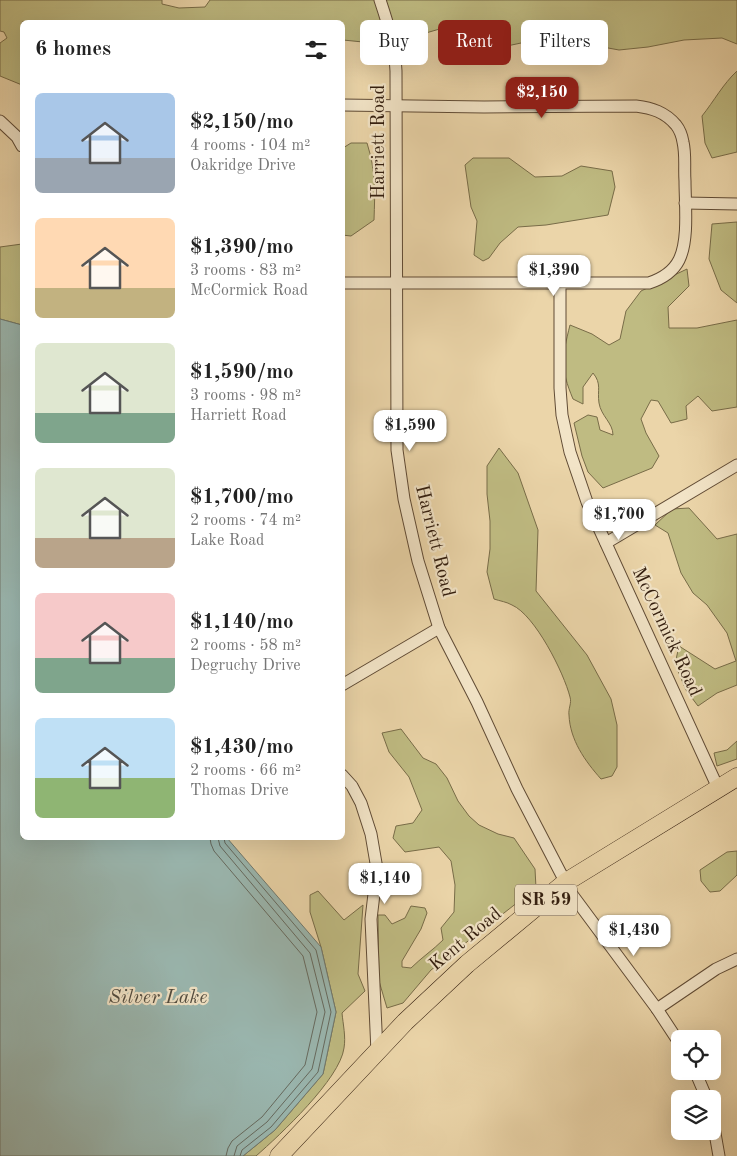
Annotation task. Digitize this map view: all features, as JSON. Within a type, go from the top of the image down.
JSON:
[{"type":"main road","name":"Kent Road","points":[[279,1156],[405,1022],[467,964],[566,882],[737,777]]},
{"type":"street","name":"Harriett Road","points":[[380,0],[396,54],[397,450],[415,552],[439,628],[571,893],[671,1031]]},
{"type":"street","points":[[345,105],[636,106],[651,108],[670,118],[681,134],[684,149],[685,203],[684,239],[678,262],[664,276],[656,280],[642,283],[560,284],[345,283]]},
{"type":"street","points":[[0,121],[20,140]]},
{"type":"street","points":[[685,203],[737,204]]},
{"type":"street","name":"McCormick Road","points":[[560,284],[560,388],[564,429],[570,452],[581,487],[718,788]]},
{"type":"street","points":[[606,543],[737,465]]},
{"type":"street","points":[[345,683],[439,628]]},
{"type":"street","points":[[345,778],[352,786],[361,803],[372,834],[377,869],[370,919],[377,1052]]},
{"type":"street","points":[[657,1010],[716,969],[737,959]]},
{"type":"street","points":[[716,1140],[719,1156]]},
{"type":"shaded area","points":[[0,0],[162,0],[162,4],[179,8],[205,7],[210,0],[737,0],[737,44],[722,38],[684,40],[619,50],[608,48],[608,20],[521,20],[521,43],[511,45],[511,20],[438,20],[438,29],[428,32],[428,20],[360,20],[360,42],[345,40],[345,20],[20,20],[20,84],[0,76],[0,43],[7,38],[4,32],[0,31]]},
{"type":"shaded area","points":[[737,71],[737,152],[712,158],[705,143],[702,116]]},
{"type":"shaded area","points":[[351,143],[367,143],[372,163],[375,191],[374,220],[351,236],[345,235],[345,147]]},
{"type":"shaded area","points":[[473,158],[509,158],[535,177],[562,176],[581,166],[612,171],[615,187],[608,215],[546,225],[518,227],[500,243],[489,258],[483,261],[474,255],[477,221],[471,207],[465,165]]},
{"type":"shaded area","points":[[737,222],[737,303],[721,290],[709,259],[712,224]]},
{"type":"shaded area","points":[[20,244],[20,324],[0,319],[0,247]]},
{"type":"shaded area","points":[[687,269],[689,286],[668,307],[669,328],[697,328],[737,320],[737,407],[712,411],[698,396],[686,406],[687,419],[671,423],[658,401],[651,400],[641,419],[646,433],[659,456],[652,468],[603,488],[588,472],[574,423],[588,415],[597,417],[600,430],[613,435],[611,427],[600,408],[598,384],[593,373],[583,387],[583,404],[573,399],[564,370],[565,346],[570,325],[592,334],[609,345],[620,339],[626,311],[641,291]]},
{"type":"shaded area","points":[[499,448],[518,473],[538,530],[536,591],[587,655],[611,699],[617,725],[617,767],[612,776],[601,779],[579,750],[570,724],[570,699],[567,687],[555,660],[539,632],[521,611],[510,604],[494,599],[487,572],[490,549],[490,521],[487,494],[487,466]]},
{"type":"shaded area","points":[[689,508],[717,539],[737,534],[737,685],[717,693],[698,706],[686,690],[675,664],[679,646],[715,669],[736,661],[727,633],[707,605],[693,593],[681,573],[668,533],[655,525],[672,509]]},
{"type":"shaded area","points":[[401,729],[423,758],[436,764],[447,778],[458,801],[469,816],[479,825],[498,834],[514,838],[535,869],[536,888],[431,970],[403,1003],[387,1008],[379,981],[378,915],[385,915],[392,924],[405,918],[411,906],[425,908],[427,913],[421,929],[402,961],[402,967],[411,968],[443,940],[441,928],[454,912],[455,885],[451,861],[439,847],[405,852],[393,838],[396,826],[413,823],[422,810],[409,777],[389,752],[382,733]]},
{"type":"shaded area","points":[[737,741],[737,759],[717,766],[714,753],[727,750]]},
{"type":"shaded area","points":[[737,851],[737,875],[720,891],[710,892],[701,881],[700,870],[727,852]]},
{"type":"shaded area","points":[[318,891],[344,920],[363,905],[358,974],[365,991],[342,1013],[345,1035],[344,1048],[340,1061],[321,1090],[308,1106],[256,1156],[243,1156],[275,1130],[323,1074],[336,1012],[321,947],[310,912],[310,895]]},
{"type":"water","name":"Silver Lake","points":[[0,319],[20,324],[20,840],[229,840],[321,947],[336,1012],[323,1074],[275,1130],[243,1156],[0,1156]]}]
